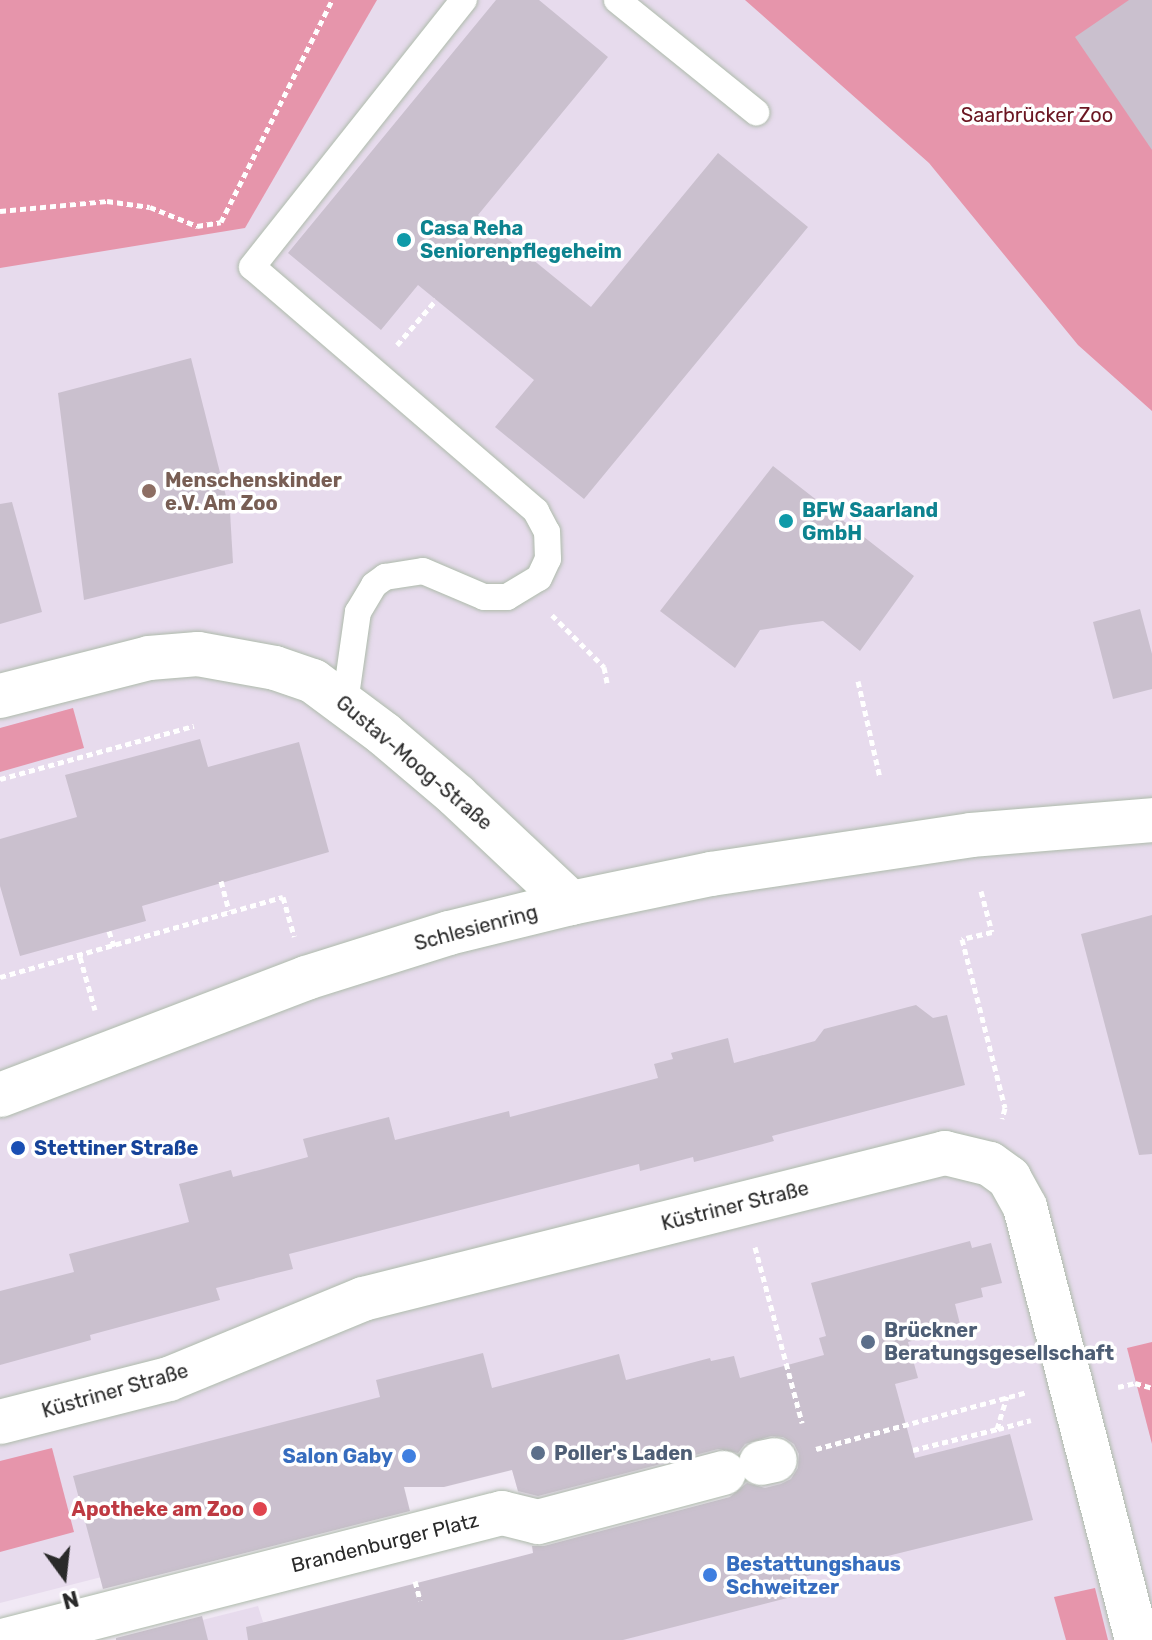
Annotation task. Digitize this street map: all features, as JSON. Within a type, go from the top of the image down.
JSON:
[{"type":"street","name":"Gustav-Moog-Straße","points":[[0,696],[149,658],[198,654],[275,668],[313,681],[345,703],[457,796],[571,903]]},
{"type":"street","name":"Schlesienring","points":[[0,1095],[306,978],[449,933],[571,903],[711,874],[971,835],[1152,820]]},
{"type":"street","name":"Küstriner Straße","points":[[0,1422],[169,1379],[363,1299],[945,1153],[990,1164],[1009,1178],[1025,1207],[1137,1640]]},
{"type":"street","name":"Brandenburger Platz","points":[[6,1640],[95,1629],[502,1513],[538,1522],[767,1462]]},
{"type":"lane","points":[[345,703],[358,612],[374,585],[385,577],[423,571],[484,597],[507,597],[539,578],[548,559],[547,532],[536,511],[376,370],[252,267],[464,0]]},
{"type":"lane","points":[[617,0],[756,112]]},
{"type":"path","points":[[0,211],[107,201],[150,207],[197,226],[221,222],[332,0]]},
{"type":"path","points":[[376,370],[436,300]]},
{"type":"path","points":[[561,623],[604,667],[607,683]]},
{"type":"path","points":[[858,681],[880,778]]},
{"type":"path","points":[[0,779],[194,726]]},
{"type":"path","points":[[221,881],[229,911]]},
{"type":"path","points":[[981,891],[992,932],[962,939],[1005,1108]]},
{"type":"path","points":[[0,977],[80,957],[283,897],[289,921]]},
{"type":"path","points":[[109,931],[114,946]]},
{"type":"path","points":[[80,957],[90,991]]},
{"type":"path","points":[[744,1203],[798,1408]]},
{"type":"path","points":[[767,1462],[1070,1381]]},
{"type":"path","points":[[913,1450],[997,1429],[1007,1397]]},
{"type":"green space","points":[[0,0],[377,0],[245,228],[0,268]]},
{"type":"green space","name":"Saarbrücker Zoo","points":[[745,0],[1152,0],[1152,411],[1078,345],[929,163]]},
{"type":"green space","points":[[73,708],[84,748],[0,772],[0,728]]},
{"type":"green space","points":[[1152,1342],[1152,1444],[1127,1348]]},
{"type":"green space","points":[[52,1448],[74,1532],[0,1552],[0,1461]]},
{"type":"green space","points":[[1095,1588],[1108,1640],[1066,1640],[1054,1597]]},
{"type":"shaded area","points":[[718,1452],[736,1520],[267,1622],[263,1622],[258,1606],[123,1640],[0,1640],[0,1603],[125,1571],[402,1481],[508,1454],[521,1503]]},
{"type":"building","name":"Casa Reha Seniorenpflegeheim","points":[[496,0],[539,0],[608,57],[478,215],[591,307],[718,153],[808,227],[584,499],[495,427],[534,380],[418,285],[381,330],[288,253]]},
{"type":"building","points":[[1129,0],[1152,0],[1152,150],[1075,37]]},
{"type":"building","name":"Menschenskinder e.V. Am Zoo","points":[[191,358],[230,512],[233,563],[84,600],[58,393]]},
{"type":"building","name":"BFW Saarland GmbH","points":[[773,466],[914,576],[860,651],[823,621],[792,625],[760,630],[735,668],[660,611]]},
{"type":"building","points":[[12,502],[42,612],[0,624],[0,504]]},
{"type":"building","points":[[1140,609],[1152,654],[1152,689],[1113,699],[1093,622]]},
{"type":"building","points":[[200,739],[208,767],[299,742],[329,852],[142,906],[146,921],[20,956],[0,886],[0,839],[77,817],[65,775]]},
{"type":"building","points":[[1152,915],[1152,1154],[1139,1155],[1081,934]]},
{"type":"building","points":[[916,1005],[933,1018],[947,1015],[965,1085],[772,1136],[774,1141],[694,1162],[693,1157],[640,1171],[639,1164],[289,1254],[293,1269],[216,1288],[220,1300],[90,1335],[91,1340],[0,1365],[0,1291],[74,1272],[69,1254],[189,1222],[179,1184],[231,1170],[233,1177],[308,1157],[303,1139],[389,1117],[395,1140],[509,1111],[510,1117],[658,1078],[654,1064],[673,1059],[671,1053],[728,1038],[734,1063],[815,1041],[824,1029]]},
{"type":"building","points":[[970,1241],[972,1248],[991,1243],[1002,1283],[981,1288],[983,1297],[955,1304],[961,1328],[908,1342],[918,1378],[895,1384],[915,1458],[1010,1434],[1033,1520],[799,1578],[803,1594],[623,1640],[248,1640],[246,1627],[533,1553],[532,1546],[544,1546],[730,1497],[747,1483],[765,1488],[781,1484],[791,1479],[798,1468],[799,1454],[794,1444],[783,1437],[771,1436],[745,1444],[738,1453],[718,1449],[538,1496],[518,1491],[512,1470],[444,1487],[404,1487],[410,1511],[103,1589],[73,1476],[380,1397],[376,1380],[483,1353],[492,1388],[619,1354],[626,1380],[710,1358],[711,1361],[734,1356],[740,1378],[824,1355],[819,1338],[826,1336],[811,1283]]},
{"type":"building","points":[[202,1616],[208,1640],[116,1640],[116,1638]]},
{"type":"place","name":"Casa Reha Seniorenpflegeheim","points":[[404,240]]},
{"type":"place","name":"Menschenskinder e.V. Am Zoo","points":[[149,491]]},
{"type":"place","name":"BFW Saarland GmbH","points":[[786,521]]},
{"type":"place","name":"Stettiner Straße","points":[[18,1148]]},
{"type":"place","name":"Brückner Beratungsgesellschaft","points":[[868,1342]]},
{"type":"place","name":"Poller's Laden","points":[[538,1453]]},
{"type":"place","name":"Salon Gaby","points":[[409,1456]]},
{"type":"place","name":"Apotheke am Zoo","points":[[260,1509]]},
{"type":"place","name":"Bestattungshaus Schweitzer","points":[[710,1575]]}]
